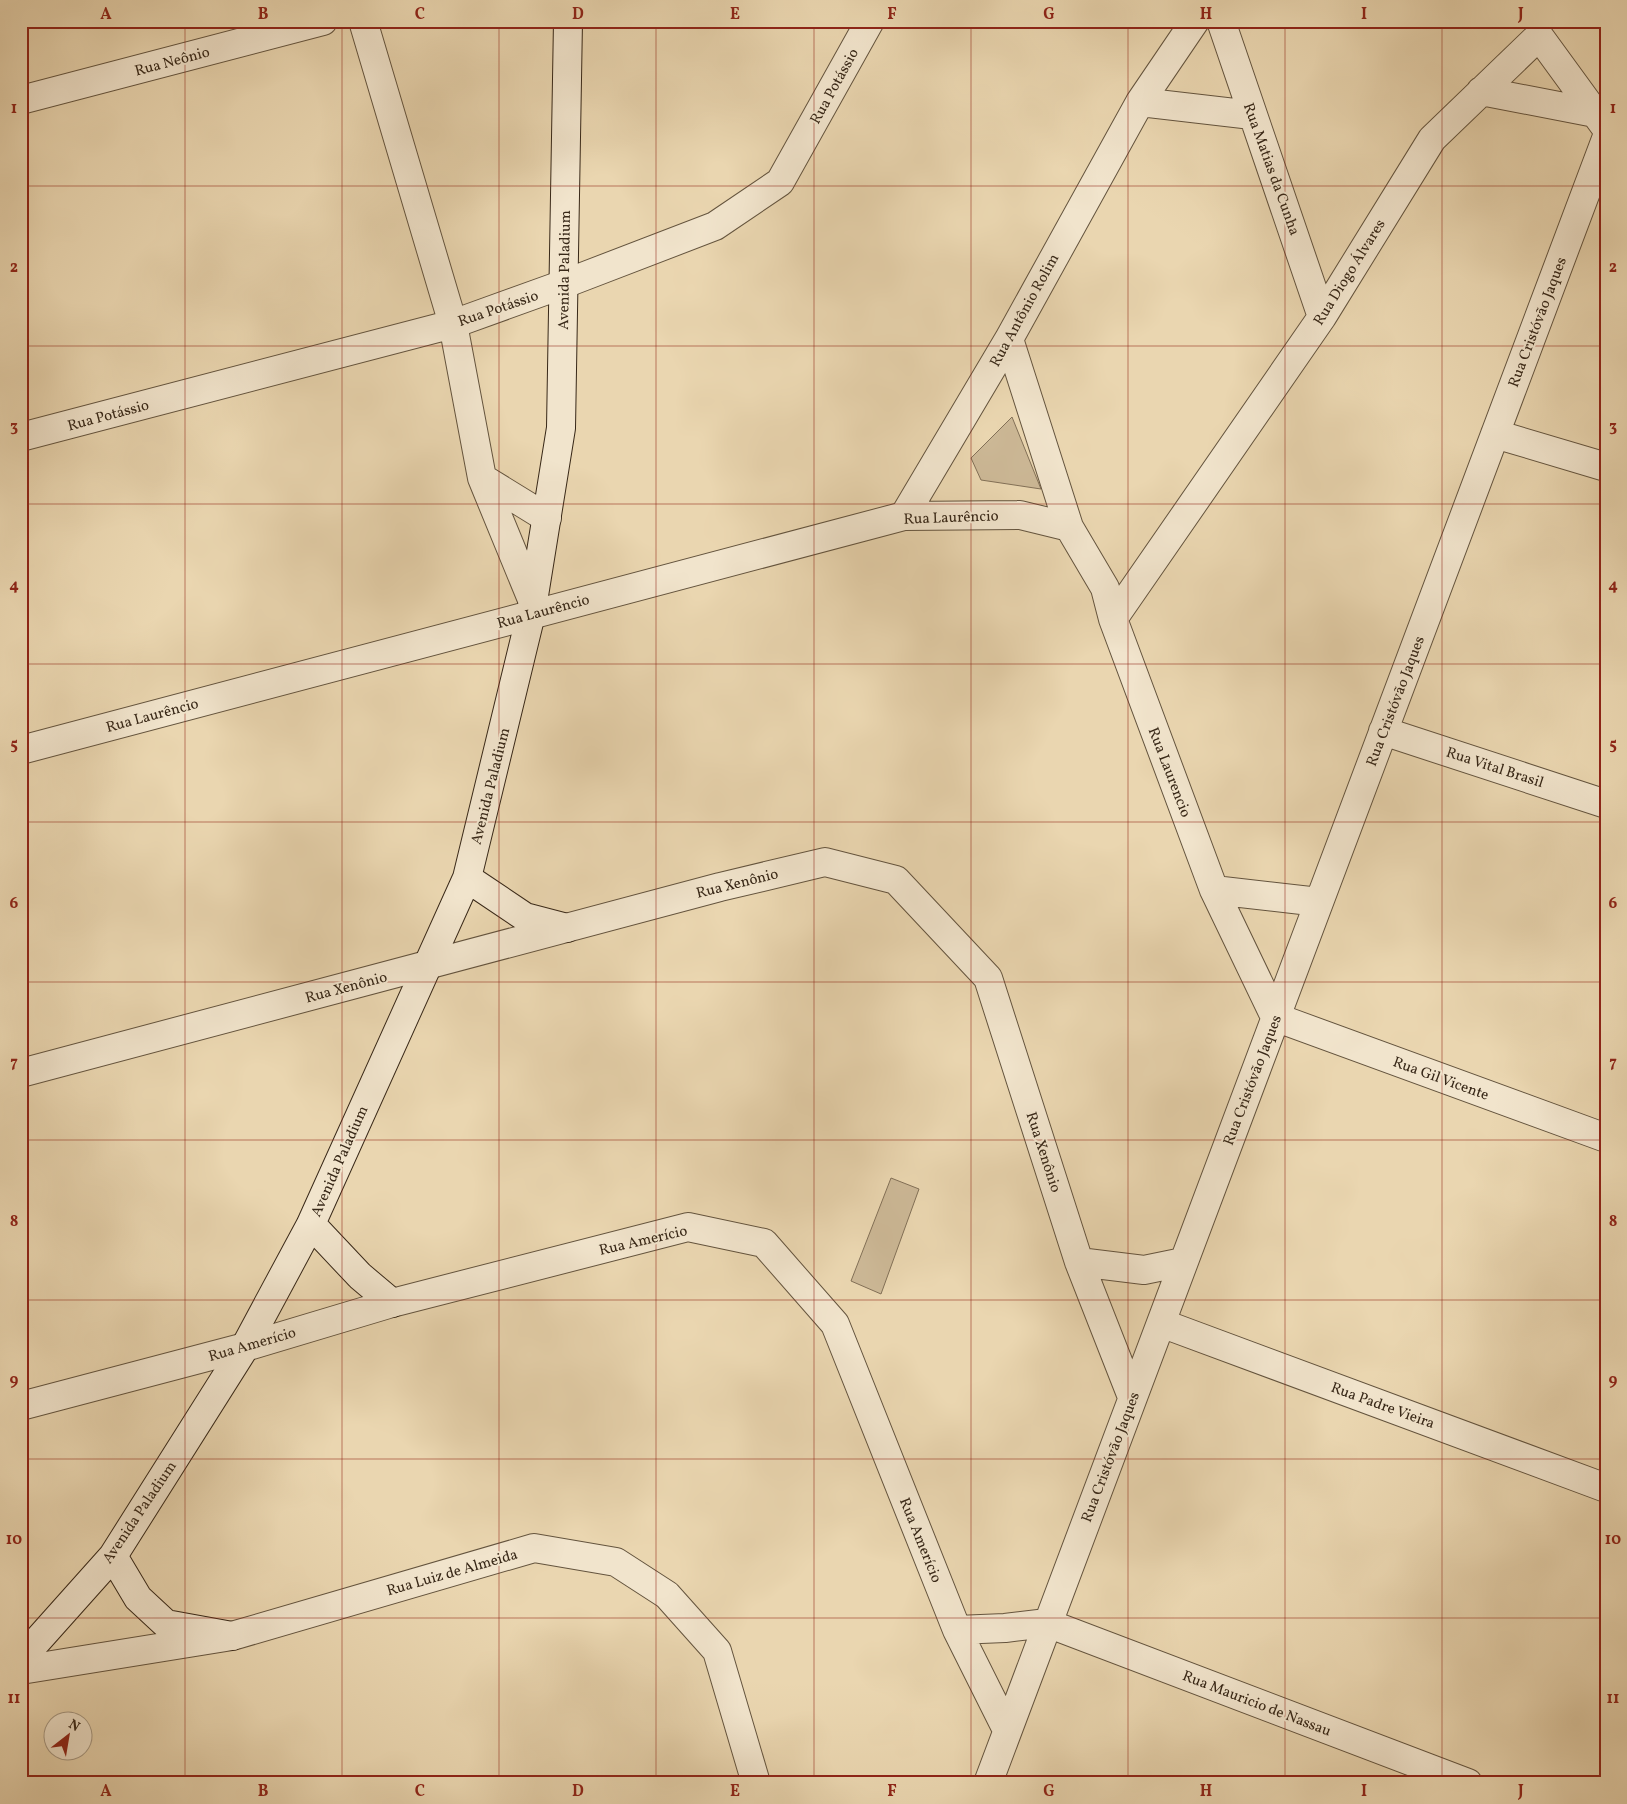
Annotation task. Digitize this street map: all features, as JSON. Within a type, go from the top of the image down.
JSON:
[{"type":"street","name":"Rua Neônio","points":[[21,100],[323,21]]},
{"type":"street","points":[[363,21],[453,324],[482,478],[532,608]]},
{"type":"street","name":"Avenida Paladium","points":[[21,1660],[113,1556],[246,1347],[311,1224],[467,878],[532,608],[561,428],[568,21]]},
{"type":"street","name":"Rua Potássio","points":[[21,438],[453,324],[715,226],[780,182],[870,21]]},
{"type":"street","name":"Rua Antônio Rolim","points":[[904,516],[1009,339],[1140,102],[1195,21]]},
{"type":"street","name":"Rua Matias da Cunha","points":[[1221,21],[1322,317]]},
{"type":"street","name":"Rua Diogo Álvares","points":[[1113,619],[1322,317],[1432,139],[1481,91],[1535,28],[1600,120]]},
{"type":"street","points":[[1481,91],[1600,120]]},
{"type":"street","points":[[1140,102],[1252,115]]},
{"type":"street","name":"Rua Cristóvão Jaques","points":[[988,1783],[1606,139]]},
{"type":"street","name":"Rua Laurencio","points":[[1009,339],[1070,527],[1105,588],[1113,619],[1214,890],[1276,1017]]},
{"type":"street","points":[[1495,434],[1606,467]]},
{"type":"street","points":[[482,478],[546,518]]},
{"type":"street","name":"Rua Laurêncio","points":[[21,750],[532,608],[904,516],[1020,515],[1070,527]]},
{"type":"street","name":"Rua Vital Brasil","points":[[1383,731],[1606,804]]},
{"type":"street","name":"Rua Xenônio","points":[[21,1074],[720,887],[825,862],[896,880],[988,978],[1079,1262],[1132,1397]]},
{"type":"street","points":[[467,878],[525,917],[567,928]]},
{"type":"street","points":[[1214,890],[1319,902]]},
{"type":"street","name":"Rua Gil Vicente","points":[[1276,1017],[1606,1138]]},
{"type":"street","points":[[311,1224],[360,1276],[392,1303]]},
{"type":"street","name":"Rua Amerício","points":[[21,1406],[246,1347],[392,1303],[688,1227],[764,1243],[835,1324],[957,1630],[1007,1730]]},
{"type":"street","points":[[1079,1262],[1144,1270],[1183,1262]]},
{"type":"street","name":"Rua Padre Vieira","points":[[1160,1323],[1606,1488]]},
{"type":"street","name":"Rua Luiz de Almeida","points":[[21,1670],[232,1636],[534,1548],[616,1562],[667,1595],[716,1652],[756,1783]]},
{"type":"street","points":[[113,1556],[138,1598],[166,1624],[232,1636]]},
{"type":"street","points":[[957,1630],[1047,1624]]},
{"type":"street","name":"Rua Mauricio de Nassau","points":[[1047,1624],[1468,1783]]},
{"type":"shaded area","points":[[1012,417],[1041,489],[981,480],[971,458]]},
{"type":"shaded area","points":[[891,1178],[919,1189],[881,1294],[851,1281]]}]
